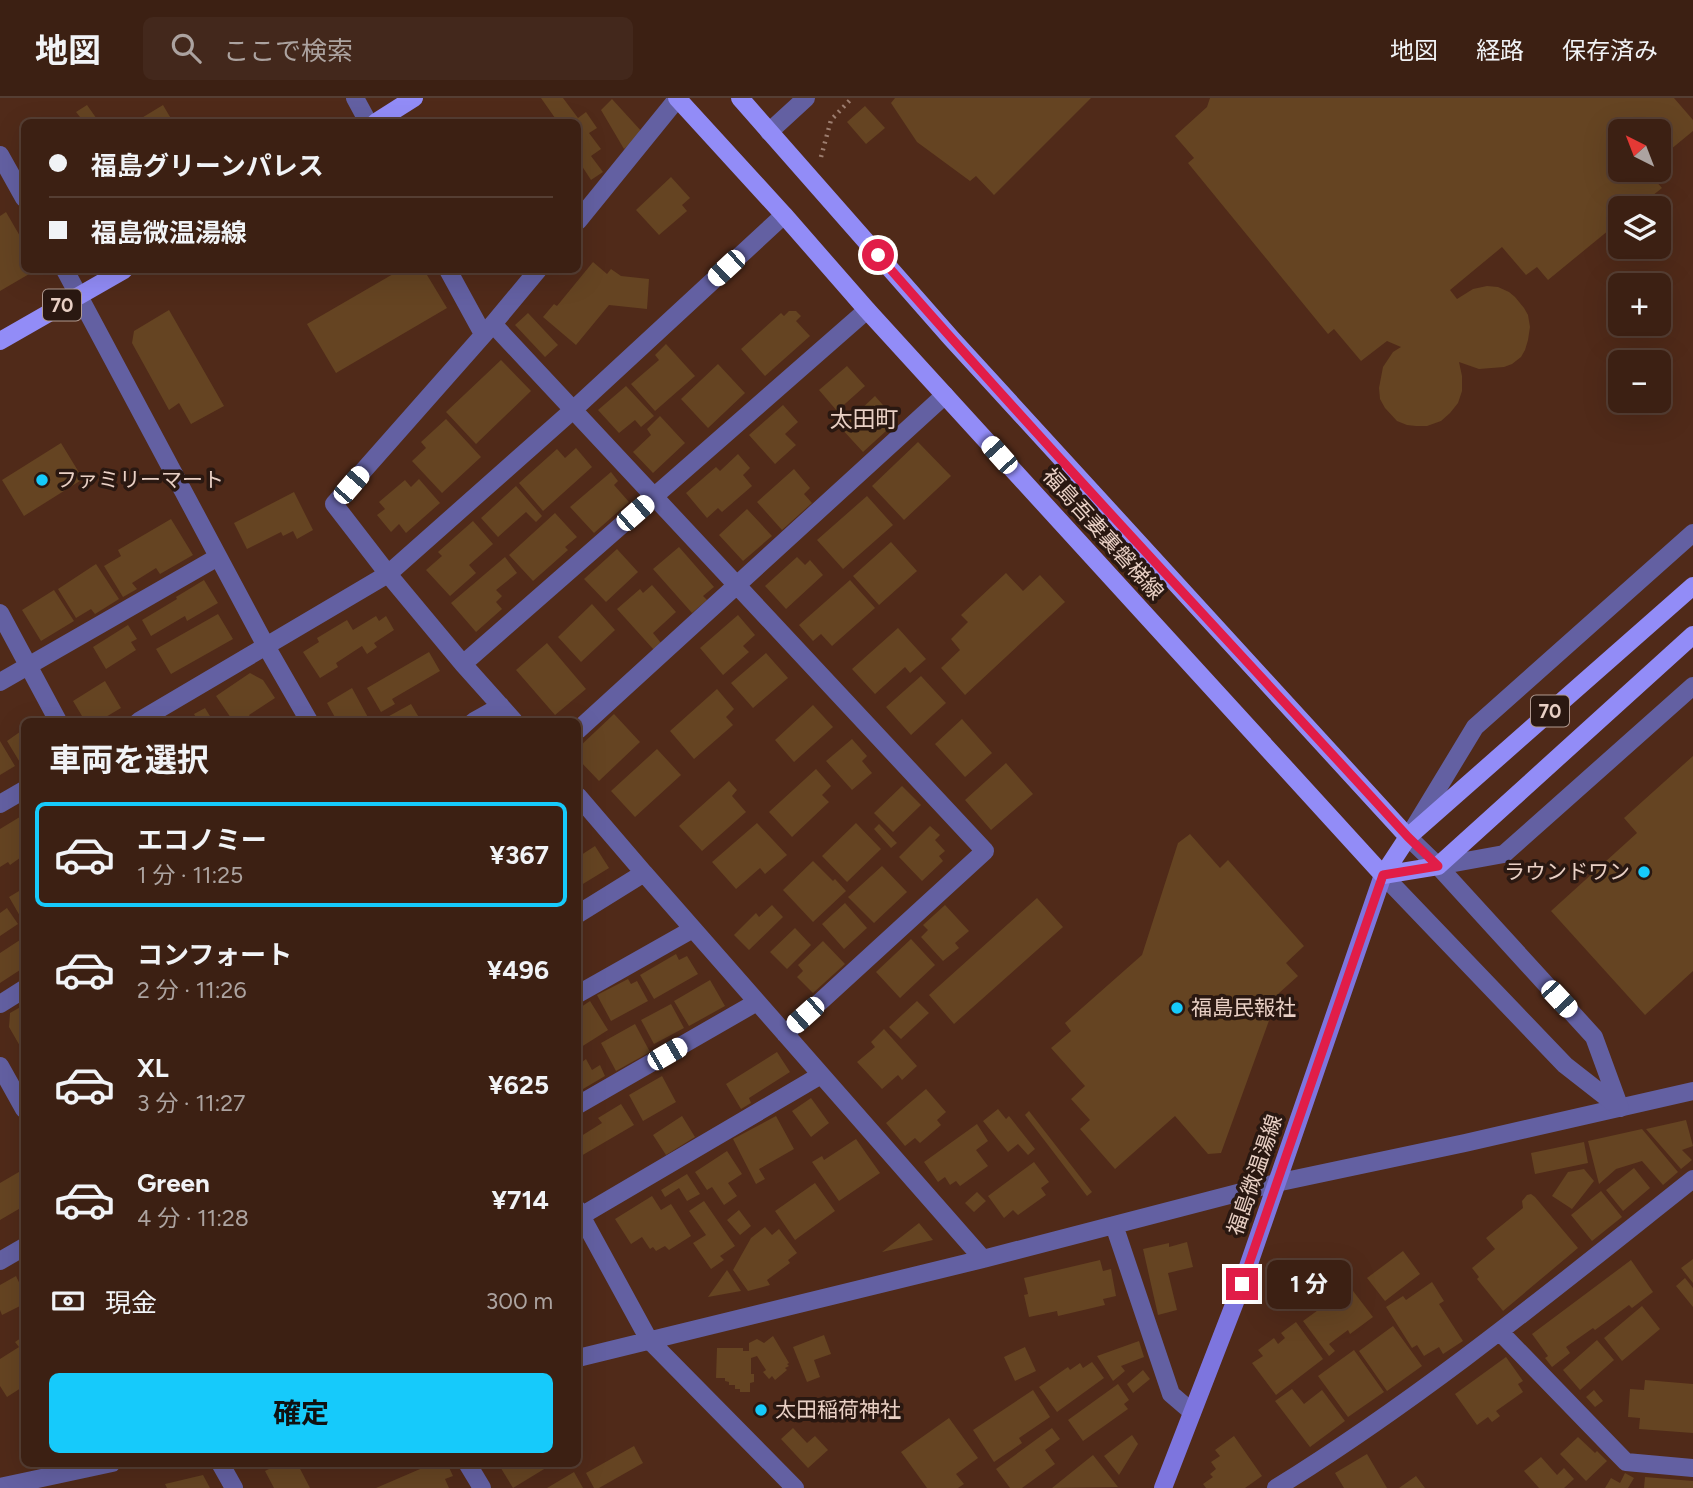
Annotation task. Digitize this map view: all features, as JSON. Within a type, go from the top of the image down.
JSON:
[{"type":"main road","points":[[381,119],[414,98]]},
{"type":"main road","name":"福島吾妻裏磐梯線","points":[[677,98],[1383,875]]},
{"type":"main road","name":"福島吾妻裏磐梯線","points":[[740,98],[951,338],[1408,837]]},
{"type":"main road","name":"70","points":[[0,341],[119,273]]},
{"type":"main road","name":"70","points":[[1383,875],[1408,837],[1693,586]]},
{"type":"main road","name":"70","points":[[1438,866],[1693,635]]},
{"type":"main road","points":[[1383,875],[1438,866]]},
{"type":"main road","name":"福島微温湯線","points":[[1163,1488],[1242,1284],[1383,875]]},
{"type":"street","points":[[355,98],[366,119]]},
{"type":"street","points":[[581,217],[677,98]]},
{"type":"street","points":[[769,131],[806,98]]},
{"type":"street","points":[[0,155],[21,193]]},
{"type":"street","points":[[144,718],[388,574],[573,410],[783,215]]},
{"type":"street","points":[[67,273],[307,718]]},
{"type":"street","points":[[450,273],[488,329],[573,410],[985,851],[785,1034]]},
{"type":"street","points":[[511,718],[388,574],[334,504],[535,273]]},
{"type":"street","points":[[463,664],[867,310]]},
{"type":"street","points":[[581,727],[945,395]]},
{"type":"street","points":[[1620,1108],[1594,1037],[1438,866],[1408,837],[1475,727],[1693,533]]},
{"type":"street","points":[[0,682],[218,557]]},
{"type":"street","points":[[0,613],[56,718]]},
{"type":"street","points":[[1438,866],[1504,854],[1693,686]]},
{"type":"street","points":[[479,718],[501,706]]},
{"type":"street","points":[[0,804],[21,792]]},
{"type":"street","points":[[581,800],[983,1259]]},
{"type":"street","points":[[581,912],[644,873]]},
{"type":"street","points":[[1383,875],[1565,1065],[1620,1108]]},
{"type":"street","points":[[581,992],[693,929]]},
{"type":"street","points":[[0,1004],[21,991]]},
{"type":"street","points":[[581,1103],[757,1002]]},
{"type":"street","points":[[0,1066],[21,1104]]},
{"type":"street","points":[[581,1218],[821,1075]]},
{"type":"street","points":[[581,1357],[983,1259],[1276,1183],[1693,1091]]},
{"type":"street","points":[[1276,1488],[1314,1465],[1500,1332],[1693,1178]]},
{"type":"street","points":[[581,1221],[649,1340],[795,1488]]},
{"type":"street","points":[[1114,1225],[1171,1394],[1192,1412]]},
{"type":"street","points":[[0,1261],[21,1249]]},
{"type":"street","points":[[1500,1332],[1626,1462],[1693,1468]]},
{"type":"street","points":[[0,1487],[94,1467]]},
{"type":"street","points":[[222,1467],[234,1488]]},
{"type":"street","points":[[469,1467],[482,1488]]},
{"type":"path","points":[[826,166],[821,158],[831,120],[852,98]]},
{"type":"building","points":[[541,98],[563,98],[578,118],[586,112],[597,128],[589,133],[601,149],[591,156],[603,172],[591,180],[581,165],[581,119],[553,119],[555,118]]},
{"type":"building","points":[[895,98],[1091,98],[994,195],[976,176],[970,181],[917,142],[891,103]]},
{"type":"building","points":[[1210,98],[1674,98],[1693,120],[1693,131],[1671,149],[1671,119],[1608,119],[1608,182],[1657,182],[1662,188],[1652,196],[1608,196],[1608,231],[1548,280],[1537,267],[1526,275],[1502,247],[1450,290],[1457,299],[1473,289],[1487,286],[1509,292],[1528,315],[1528,340],[1521,357],[1504,367],[1479,369],[1459,362],[1462,391],[1458,403],[1441,421],[1427,426],[1416,426],[1397,421],[1380,399],[1383,367],[1393,352],[1401,347],[1387,341],[1361,361],[1334,329],[1328,334],[1188,163],[1194,158],[1175,136],[1207,107]]},
{"type":"building","points":[[612,99],[643,133],[624,149],[601,110]]},
{"type":"building","points":[[87,105],[97,119],[82,119],[76,112]]},
{"type":"building","points":[[163,105],[171,119],[140,119]]},
{"type":"building","points":[[865,106],[885,128],[866,144],[847,122]]},
{"type":"building","points":[[671,177],[690,198],[682,205],[687,211],[659,235],[636,210]]},
{"type":"building","points":[[6,212],[21,238],[21,273],[31,273],[0,291],[0,216]]},
{"type":"building","points":[[593,262],[607,274],[611,269],[621,276],[649,279],[647,309],[609,305],[576,345],[543,317],[554,304],[557,306]]},
{"type":"building","points":[[395,273],[426,273],[447,308],[336,373],[307,324]]},
{"type":"building","points":[[169,310],[224,406],[191,424],[179,403],[169,410],[132,343],[134,331]]},
{"type":"building","points":[[789,311],[796,311],[801,316],[796,321],[810,336],[765,376],[741,349],[781,313],[784,316]]},
{"type":"building","points":[[528,313],[558,345],[545,357],[515,325]]},
{"type":"building","points":[[666,344],[695,376],[655,411],[631,384],[659,360],[655,355]]},
{"type":"building","points":[[501,360],[531,391],[476,444],[446,412]]},
{"type":"building","points":[[718,364],[745,393],[708,428],[681,399]]},
{"type":"building","points":[[847,366],[865,386],[837,411],[819,390]]},
{"type":"building","points":[[626,386],[654,416],[641,427],[635,420],[619,433],[598,410]]},
{"type":"building","points":[[875,396],[897,421],[863,452],[841,428]]},
{"type":"building","points":[[783,405],[798,422],[785,434],[796,445],[775,464],[749,435]]},
{"type":"building","points":[[660,416],[685,443],[653,473],[633,452],[651,435],[647,429]]},
{"type":"building","points":[[446,419],[481,457],[442,493],[412,461],[426,448],[421,442]]},
{"type":"building","points":[[918,442],[951,476],[904,520],[872,486]]},
{"type":"building","name":"ファミリーマート","points":[[61,443],[83,479],[24,516],[2,480]]},
{"type":"building","points":[[576,448],[592,467],[543,511],[519,483],[557,449],[565,458]]},
{"type":"building","points":[[738,454],[750,468],[743,475],[752,486],[722,512],[718,508],[707,518],[686,493],[716,467],[720,471]]},
{"type":"building","points":[[794,469],[810,488],[804,494],[812,503],[782,530],[757,502]]},
{"type":"building","points":[[611,472],[618,481],[614,485],[629,502],[594,533],[570,507]]},
{"type":"building","points":[[419,479],[440,503],[406,533],[399,524],[391,532],[377,515],[385,509],[379,502],[405,480],[411,487]]},
{"type":"building","points":[[516,486],[542,516],[536,522],[526,512],[498,537],[481,518]]},
{"type":"building","points":[[294,492],[313,530],[297,539],[293,531],[283,536],[281,532],[247,549],[234,523]]},
{"type":"building","points":[[867,496],[893,525],[843,569],[817,540]]},
{"type":"building","points":[[747,509],[772,536],[743,561],[719,535]]},
{"type":"building","points":[[555,513],[577,537],[565,547],[568,550],[533,581],[509,555]]},
{"type":"building","points":[[171,519],[193,555],[160,574],[156,568],[132,583],[137,589],[123,597],[104,566],[121,556],[118,550]]},
{"type":"building","points":[[473,521],[493,544],[469,565],[476,573],[450,596],[426,570],[442,556],[438,552]]},
{"type":"building","points":[[891,542],[917,571],[879,605],[853,576]]},
{"type":"building","points":[[679,547],[714,587],[703,596],[707,600],[692,613],[653,569]]},
{"type":"building","points":[[617,549],[638,572],[606,602],[584,579]]},
{"type":"building","points":[[505,557],[517,573],[496,590],[502,596],[496,602],[502,609],[476,632],[451,603]]},
{"type":"building","points":[[797,557],[805,565],[810,560],[823,575],[786,609],[765,586]]},
{"type":"building","points":[[96,564],[119,599],[95,614],[91,609],[76,618],[58,589]]},
{"type":"building","points":[[1006,573],[1023,591],[1040,575],[1065,602],[965,695],[941,668],[960,650],[951,639],[968,622],[961,615]]},
{"type":"building","points":[[204,580],[218,603],[187,621],[185,616],[151,636],[142,620]]},
{"type":"building","points":[[850,580],[875,608],[832,646],[821,634],[813,641],[799,625]]},
{"type":"building","points":[[652,585],[676,612],[653,633],[661,643],[654,650],[617,609],[640,589],[643,593]]},
{"type":"building","points":[[54,590],[74,621],[41,641],[22,610]]},
{"type":"building","points":[[592,604],[615,630],[581,662],[558,637]]},
{"type":"building","points":[[218,614],[233,639],[171,674],[156,649]]},
{"type":"building","points":[[738,615],[755,635],[743,646],[749,652],[723,675],[700,648]]},
{"type":"building","points":[[376,616],[379,621],[386,616],[394,630],[374,643],[377,647],[367,654],[362,646],[336,663],[338,667],[320,678],[303,652],[319,642],[317,638],[347,620],[353,630]]},
{"type":"building","points":[[128,625],[137,639],[131,642],[136,650],[106,669],[93,647]]},
{"type":"building","points":[[898,628],[926,659],[910,673],[905,667],[875,694],[852,669]]},
{"type":"building","points":[[547,643],[586,689],[555,715],[516,670]]},
{"type":"building","points":[[429,652],[440,671],[392,699],[395,704],[381,712],[367,688]]},
{"type":"building","points":[[766,653],[788,678],[753,708],[731,683]]},
{"type":"building","points":[[250,673],[263,680],[275,698],[249,715],[251,718],[231,718],[216,696]]},
{"type":"building","points":[[921,676],[946,703],[911,735],[886,707]]},
{"type":"building","points":[[105,681],[121,708],[104,718],[83,718],[73,701]]},
{"type":"building","points":[[352,688],[368,718],[335,718],[327,703]]},
{"type":"building","points":[[717,689],[734,709],[726,717],[733,725],[694,759],[670,731]]},
{"type":"building","points":[[411,704],[419,718],[385,718]]},
{"type":"building","points":[[813,705],[833,727],[794,762],[775,740]]},
{"type":"building","points":[[205,708],[211,718],[196,718],[194,714]]},
{"type":"building","points":[[614,714],[640,742],[599,781],[581,762],[581,745]]},
{"type":"building","points":[[962,719],[992,753],[965,777],[935,744]]},
{"type":"building","points":[[21,731],[21,764],[7,741]]},
{"type":"building","points":[[852,739],[867,756],[862,761],[872,773],[852,790],[826,761]]},
{"type":"building","points":[[0,741],[15,766],[0,775]]},
{"type":"building","points":[[657,749],[681,775],[635,817],[611,791]]},
{"type":"building","name":"ラウンドワン","points":[[1693,756],[1693,971],[1645,1015],[1551,911],[1637,833],[1624,818]]},
{"type":"building","points":[[1006,763],[1033,794],[991,830],[965,800]]},
{"type":"building","points":[[816,769],[831,786],[822,795],[829,802],[792,837],[769,812]]},
{"type":"building","points":[[729,781],[737,790],[732,796],[746,812],[702,851],[679,826]]},
{"type":"building","points":[[902,786],[921,805],[893,832],[874,813]]},
{"type":"building","points":[[21,816],[21,857],[10,865],[8,862],[0,867],[0,829]]},
{"type":"building","points":[[757,823],[787,855],[765,874],[760,868],[736,889],[712,862]]},
{"type":"building","points":[[856,823],[881,849],[847,882],[822,856]]},
{"type":"building","points":[[879,824],[897,843],[891,848],[874,829]]},
{"type":"building","points":[[930,826],[940,835],[935,840],[945,851],[939,856],[943,861],[922,881],[899,857]]},
{"type":"building","name":"福島民報社","points":[[1190,834],[1220,868],[1228,860],[1304,946],[1286,963],[1298,976],[1279,993],[1221,1153],[1208,1154],[1175,1116],[1115,1169],[1080,1129],[1090,1120],[1071,1099],[1085,1086],[1051,1048],[1071,1031],[1065,1023],[1142,955],[1178,843]]},
{"type":"building","points":[[595,846],[609,868],[581,885],[581,855]]},
{"type":"building","points":[[813,861],[846,891],[813,922],[783,890]]},
{"type":"building","points":[[882,866],[907,892],[874,923],[848,897]]},
{"type":"building","points":[[21,890],[21,918],[9,897]]},
{"type":"building","points":[[1037,898],[1063,927],[954,1024],[929,995]]},
{"type":"building","points":[[845,903],[867,928],[844,949],[822,924]]},
{"type":"building","points":[[772,905],[783,917],[749,950],[734,935],[756,913],[759,917]]},
{"type":"building","points":[[945,905],[969,931],[955,943],[959,948],[943,961],[921,937],[928,930],[923,925]]},
{"type":"building","points":[[7,908],[18,924],[0,936],[0,913]]},
{"type":"building","points":[[795,928],[811,945],[787,969],[770,952]]},
{"type":"building","points":[[21,939],[21,972],[20,970],[0,983],[0,953]]},
{"type":"building","points":[[911,939],[935,965],[900,998],[876,972]]},
{"type":"building","points":[[823,941],[845,964],[813,993],[797,977],[803,971],[798,965]]},
{"type":"building","points":[[676,954],[679,960],[687,956],[698,974],[654,999],[640,975]]},
{"type":"building","points":[[628,979],[631,984],[637,981],[648,1001],[611,1021],[597,995]]},
{"type":"building","points":[[710,980],[725,1006],[689,1026],[674,1001]]},
{"type":"building","points":[[590,1001],[608,1030],[581,1047],[581,1007]]},
{"type":"building","points":[[917,1001],[929,1013],[901,1039],[889,1027]]},
{"type":"building","points":[[671,1004],[684,1028],[654,1044],[641,1020]]},
{"type":"building","points":[[21,1007],[21,1048],[9,1027],[10,1013]]},
{"type":"building","points":[[635,1024],[650,1052],[616,1071],[601,1043]]},
{"type":"building","points":[[884,1029],[917,1066],[902,1080],[898,1075],[882,1089],[857,1062],[875,1047],[871,1042]]},
{"type":"building","points":[[777,1052],[790,1072],[749,1098],[751,1103],[741,1109],[726,1084]]},
{"type":"building","points":[[586,1059],[592,1070],[600,1065],[605,1076],[581,1090],[581,1063]]},
{"type":"building","points":[[662,1076],[676,1102],[643,1121],[629,1095]]},
{"type":"building","points":[[926,1089],[946,1112],[937,1120],[941,1125],[920,1143],[915,1138],[905,1146],[886,1123]]},
{"type":"building","points":[[811,1098],[829,1123],[811,1137],[792,1111]]},
{"type":"building","points":[[621,1104],[634,1125],[581,1156],[581,1136],[602,1123],[598,1118]]},
{"type":"building","points":[[998,1109],[1006,1119],[1009,1116],[1035,1149],[1028,1155],[1018,1144],[1008,1152],[983,1121]]},
{"type":"building","points":[[1029,1111],[1092,1192],[1087,1196],[1025,1115]]},
{"type":"building","points":[[682,1116],[695,1137],[666,1155],[653,1135]]},
{"type":"building","points":[[776,1116],[794,1149],[759,1169],[765,1179],[756,1184],[733,1139]]},
{"type":"building","points":[[1686,1120],[1693,1146],[1682,1150],[1692,1160],[1681,1169],[1646,1129]]},
{"type":"building","points":[[977,1124],[988,1141],[976,1150],[988,1166],[960,1186],[956,1181],[950,1185],[945,1177],[938,1182],[924,1162]]},
{"type":"building","points":[[1642,1129],[1678,1172],[1663,1185],[1642,1161],[1616,1169],[1599,1184],[1588,1141]]},
{"type":"building","points":[[856,1139],[880,1173],[839,1201],[812,1162],[822,1156],[824,1160]]},
{"type":"building","points":[[1584,1142],[1588,1163],[1535,1174],[1531,1153]]},
{"type":"building","points":[[727,1151],[742,1174],[728,1183],[737,1196],[724,1205],[712,1187],[707,1190],[695,1172]]},
{"type":"building","points":[[1034,1162],[1049,1182],[1041,1188],[1046,1195],[1018,1215],[1013,1210],[1004,1218],[988,1196]]},
{"type":"building","points":[[1634,1168],[1650,1188],[1623,1211],[1606,1190]]},
{"type":"building","points":[[1584,1169],[1594,1181],[1572,1209],[1552,1196],[1568,1172]]},
{"type":"building","points":[[21,1171],[21,1208],[0,1220],[0,1183]]},
{"type":"building","points":[[687,1174],[700,1194],[687,1201],[679,1188],[665,1197],[661,1190]]},
{"type":"building","points":[[815,1183],[835,1211],[795,1240],[775,1211]]},
{"type":"building","points":[[1601,1191],[1622,1217],[1592,1241],[1571,1215]]},
{"type":"building","points":[[977,1192],[986,1201],[974,1212],[965,1203]]},
{"type":"building","points":[[1531,1194],[1578,1248],[1503,1311],[1477,1279],[1479,1277],[1472,1268],[1495,1249],[1486,1238],[1523,1208],[1522,1201]]},
{"type":"building","points":[[652,1196],[661,1210],[671,1204],[691,1236],[669,1250],[665,1246],[656,1251],[653,1247],[650,1249],[642,1237],[631,1244],[615,1219]]},
{"type":"building","points":[[704,1201],[735,1246],[720,1256],[724,1260],[711,1269],[693,1243],[706,1235],[689,1211]]},
{"type":"building","points":[[739,1210],[751,1226],[740,1235],[727,1220]]},
{"type":"building","points":[[919,1223],[933,1240],[882,1252]]},
{"type":"building","points":[[765,1227],[772,1235],[779,1229],[797,1253],[788,1260],[790,1263],[767,1280],[770,1285],[748,1291],[733,1270],[751,1238]]},
{"type":"building","points":[[1187,1242],[1193,1267],[1168,1273],[1177,1310],[1158,1315],[1143,1249],[1169,1243],[1169,1247]]},
{"type":"building","points":[[1403,1251],[1420,1274],[1385,1301],[1367,1278]]},
{"type":"building","points":[[1693,1259],[1693,1283],[1681,1268]]},
{"type":"building","points":[[1100,1260],[1103,1271],[1111,1269],[1116,1296],[1103,1299],[1105,1305],[1058,1316],[1057,1311],[1029,1317],[1024,1295],[1028,1294],[1024,1278]]},
{"type":"building","points":[[1631,1260],[1653,1292],[1632,1308],[1629,1305],[1566,1347],[1570,1353],[1552,1367],[1545,1358],[1548,1356],[1532,1334]]},
{"type":"building","points":[[727,1270],[741,1291],[708,1297]]},
{"type":"building","points":[[16,1276],[21,1287],[21,1306],[2,1315],[0,1310],[0,1285]]},
{"type":"building","points":[[1685,1278],[1693,1288],[1693,1307],[1676,1286]]},
{"type":"building","points":[[1432,1282],[1444,1301],[1439,1304],[1463,1341],[1443,1354],[1439,1347],[1424,1356],[1417,1345],[1412,1348],[1386,1307],[1403,1296],[1406,1300]]},
{"type":"building","points":[[1350,1287],[1373,1317],[1350,1334],[1348,1330],[1329,1344],[1335,1351],[1329,1356],[1303,1321]]},
{"type":"building","points":[[1642,1306],[1660,1329],[1622,1361],[1604,1338]]},
{"type":"building","points":[[1296,1322],[1323,1359],[1276,1395],[1252,1363],[1263,1356],[1258,1350],[1274,1338],[1278,1344],[1285,1338],[1281,1333]]},
{"type":"building","points":[[1393,1326],[1422,1366],[1387,1391],[1359,1351]]},
{"type":"building","points":[[824,1335],[831,1354],[814,1360],[820,1377],[807,1382],[793,1347]]},
{"type":"building","points":[[773,1336],[789,1363],[785,1368],[787,1370],[775,1380],[772,1376],[769,1379],[763,1372],[766,1370],[757,1356],[751,1358],[754,1382],[750,1383],[750,1392],[740,1392],[740,1389],[735,1389],[735,1385],[729,1385],[725,1378],[716,1378],[717,1348],[743,1348],[743,1351],[749,1351],[749,1343],[757,1339],[764,1343]]},
{"type":"building","points":[[21,1338],[21,1388],[7,1397],[0,1386],[0,1359],[19,1347],[15,1342]]},
{"type":"building","points":[[1597,1340],[1614,1360],[1580,1390],[1563,1370]]},
{"type":"building","points":[[1139,1341],[1144,1357],[1121,1366],[1125,1371],[1113,1381],[1097,1356]]},
{"type":"building","points":[[1025,1347],[1036,1371],[1015,1381],[1004,1357]]},
{"type":"building","points":[[1354,1350],[1384,1392],[1348,1417],[1318,1376]]},
{"type":"building","points":[[1506,1357],[1523,1381],[1518,1384],[1523,1392],[1496,1411],[1500,1416],[1492,1422],[1488,1417],[1477,1425],[1455,1394]]},
{"type":"building","points":[[1092,1362],[1104,1378],[1057,1412],[1039,1387],[1068,1367],[1070,1370],[1080,1363],[1083,1368]]},
{"type":"building","points":[[1143,1370],[1150,1379],[1133,1393],[1127,1384]]},
{"type":"building","points":[[1645,1380],[1693,1384],[1693,1433],[1639,1429],[1640,1418],[1628,1417],[1630,1389],[1644,1390]]},
{"type":"building","points":[[1118,1384],[1129,1400],[1124,1404],[1128,1409],[1083,1441],[1068,1420]]},
{"type":"building","points":[[1292,1389],[1304,1404],[1322,1390],[1345,1421],[1310,1447],[1275,1401]]},
{"type":"building","points":[[1033,1390],[1050,1417],[1019,1438],[1022,1443],[994,1462],[973,1430]]},
{"type":"building","points":[[1594,1390],[1603,1401],[1595,1407],[1586,1397]]},
{"type":"building","points":[[761,1403],[769,1412],[762,1419],[753,1410]]},
{"type":"building","points":[[949,1418],[978,1458],[956,1474],[964,1484],[958,1488],[927,1488],[901,1452]]},
{"type":"building","points":[[793,1428],[807,1443],[815,1436],[828,1450],[808,1468],[781,1439]]},
{"type":"building","points":[[1052,1428],[1060,1439],[1045,1450],[1055,1464],[1022,1488],[1010,1488],[996,1469]]},
{"type":"building","points":[[1132,1435],[1138,1444],[1119,1475],[1104,1456]]},
{"type":"building","points":[[1234,1436],[1262,1476],[1245,1488],[1206,1488],[1203,1484],[1213,1477],[1210,1474],[1216,1469],[1211,1462],[1220,1456],[1215,1450]]},
{"type":"building","points":[[1578,1437],[1607,1461],[1586,1481],[1560,1454]]},
{"type":"building","points":[[634,1446],[643,1463],[599,1488],[594,1488],[586,1473]]},
{"type":"building","points":[[1367,1454],[1387,1488],[1344,1488],[1335,1473]]},
{"type":"building","points":[[1093,1455],[1118,1487],[1052,1488]]},
{"type":"building","points":[[1541,1457],[1557,1475],[1564,1468],[1574,1479],[1564,1488],[1539,1488],[1524,1471]]},
{"type":"building","points":[[273,1467],[299,1467],[310,1488],[274,1488],[265,1471]]},
{"type":"building","points":[[425,1467],[449,1467],[453,1476],[445,1479],[449,1488],[376,1488]]},
{"type":"building","points":[[500,1467],[547,1467],[513,1488]]},
{"type":"building","points":[[574,1472],[583,1488],[547,1488]]},
{"type":"building","points":[[1625,1473],[1634,1478],[1628,1488],[1605,1488],[1611,1478],[1620,1483]]},
{"type":"building","points":[[203,1475],[210,1488],[167,1488],[165,1484]]},
{"type":"building","points":[[1416,1476],[1425,1488],[1399,1488]]},
{"type":"building","points":[[1645,1477],[1693,1481],[1693,1488],[1644,1488]]},
{"type":"place","name":"ファミリーマート","points":[[42,480]]},
{"type":"place","name":"ラウンドワン","points":[[1644,872]]},
{"type":"place","name":"福島民報社","points":[[1177,1008]]},
{"type":"place","name":"太田稲荷神社","points":[[761,1410]]},
{"type":"district","name":"太田町","points":[[864,419]]},
{"type":"route","points":[[878,255],[1188,597],[1408,837],[1438,866],[1383,875],[1242,1284]]}]
